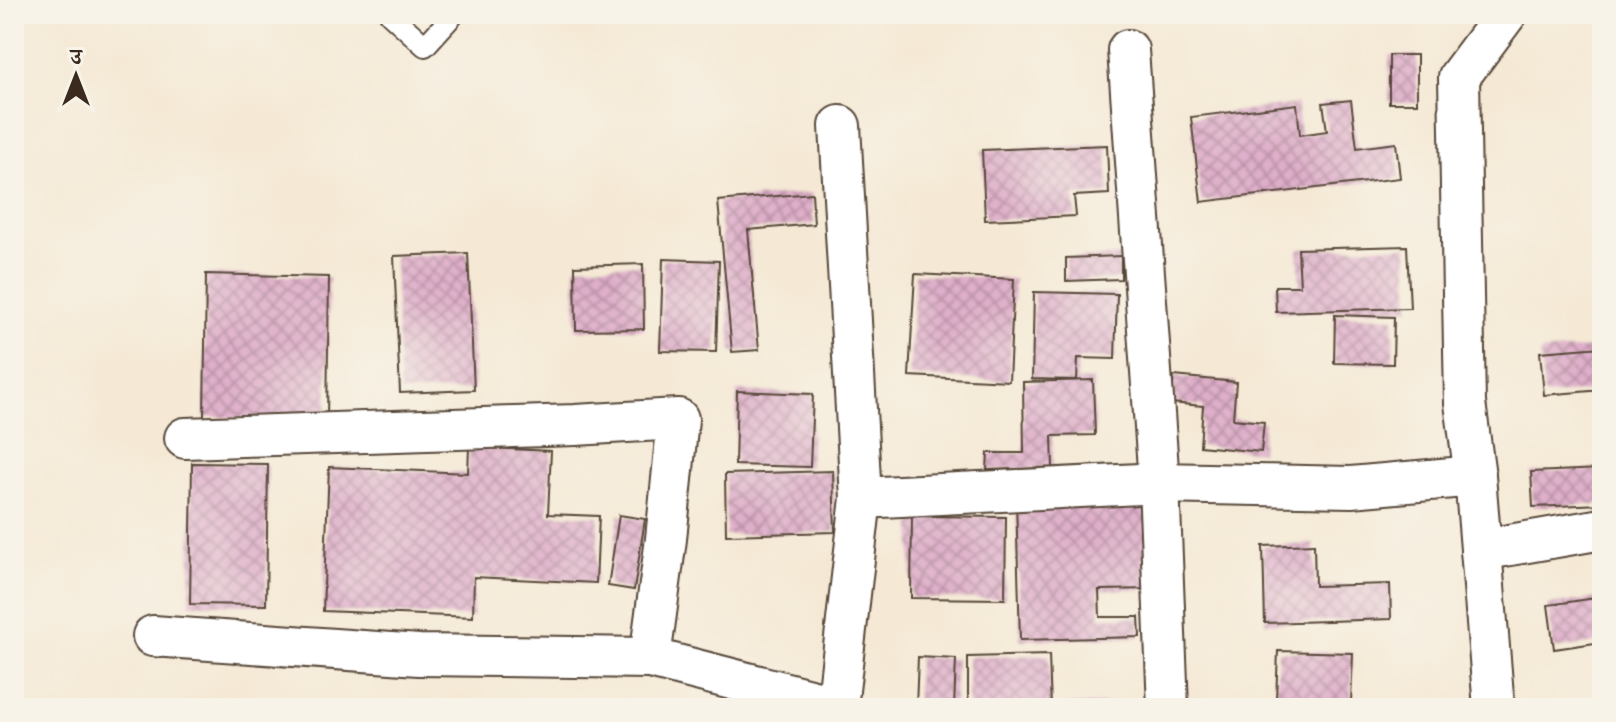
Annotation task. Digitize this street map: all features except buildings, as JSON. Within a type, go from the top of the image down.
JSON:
[{"type":"street","points":[[1494,708],[1475,476],[1465,403],[1459,77],[1506,14]]},
{"type":"street","points":[[1128,50],[1159,483],[1168,708]]},
{"type":"street","points":[[153,636],[419,655],[650,658],[837,707],[861,498],[840,126]]},
{"type":"street","points":[[185,438],[678,419],[650,658]]},
{"type":"street","points":[[861,498],[1159,483],[1351,487],[1475,476]]},
{"type":"street","points":[[1481,550],[1602,529]]},
{"type":"lane","points":[[390,14],[425,46],[454,14]]}]
